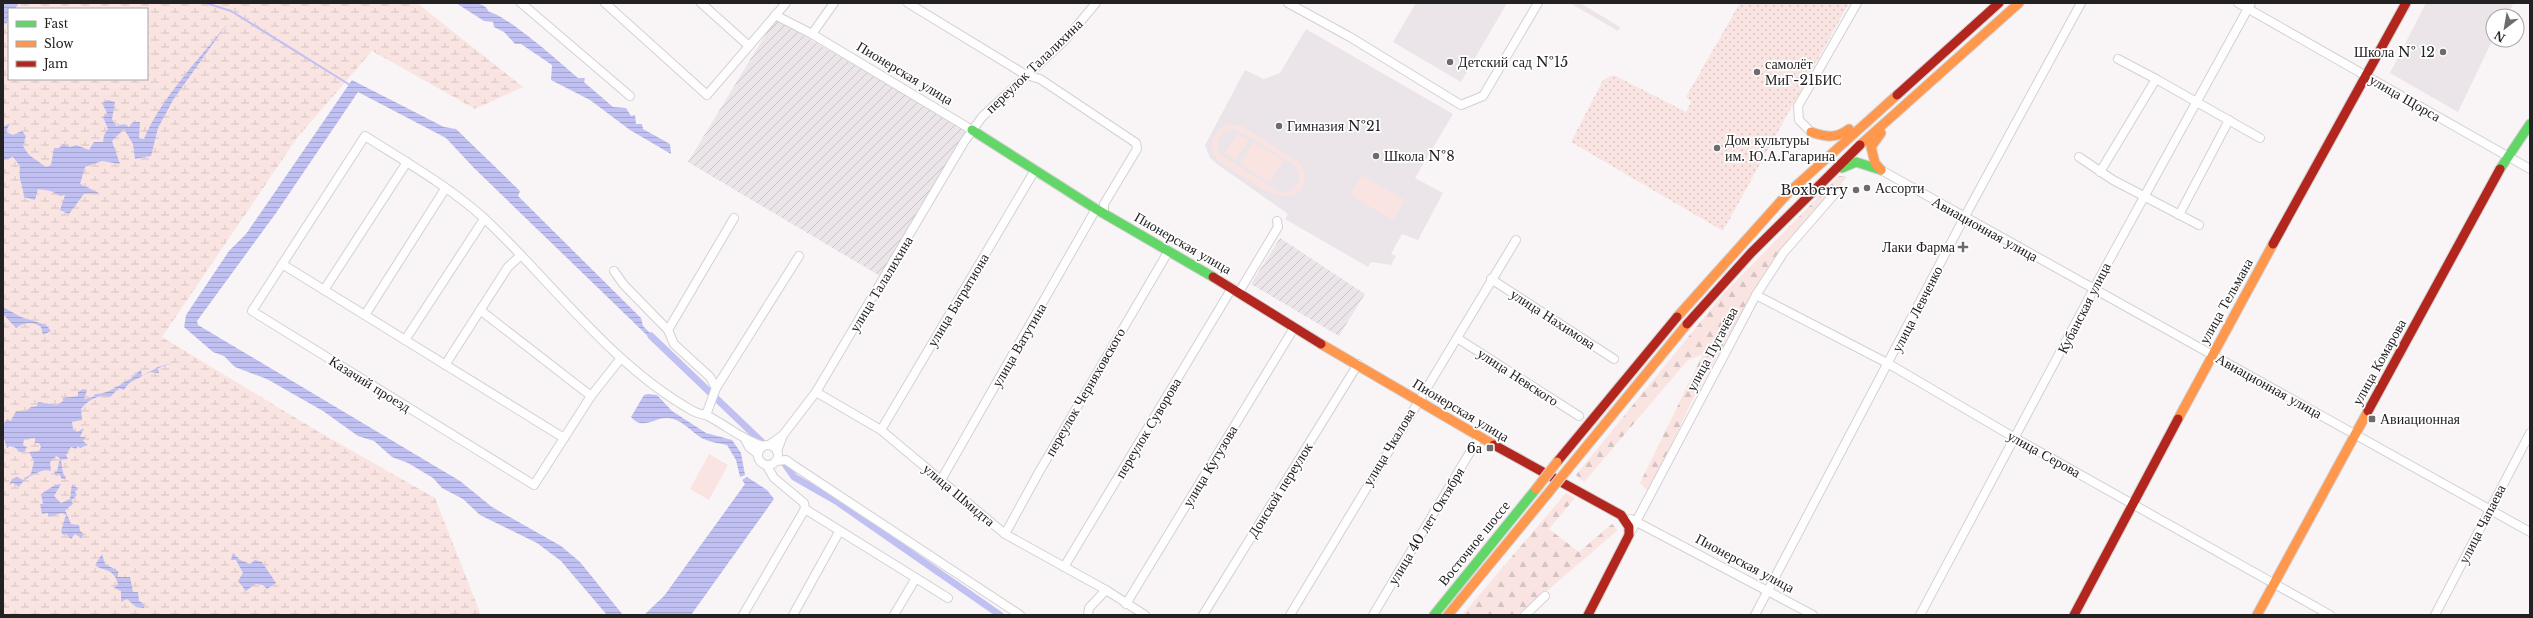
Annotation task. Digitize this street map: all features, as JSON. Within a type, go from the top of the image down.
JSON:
[{"type":"main road","points":[[1788,193],[1999,3]]},
{"type":"main road","points":[[1810,194],[1900,110],[2019,3]]},
{"type":"main road","name":"улица Тельмана","points":[[2074,615],[2213,354],[2406,3]]},
{"type":"main road","points":[[1951,46],[1956,46],[1960,50],[1958,57]]},
{"type":"main road","points":[[1811,132],[1825,137],[1838,138],[1872,110],[1881,109]]},
{"type":"main road","points":[[1881,170],[1875,163],[1871,147],[1877,137],[1892,123],[1900,110]]},
{"type":"main road","name":"улица Комарова","points":[[2257,615],[2507,156],[2530,124]]},
{"type":"main road","name":"Пионерская улица","points":[[972,130],[1100,211],[1168,252],[1236,290],[1294,328],[1358,364],[1479,437],[1621,515]]},
{"type":"main road","points":[[1788,193],[1794,182],[1820,156],[1822,146],[1811,132]]},
{"type":"main road","points":[[1810,194],[1849,162],[1860,161],[1881,170]]},
{"type":"main road","name":"Восточное шоссе","points":[[1434,615],[1557,462],[1705,283],[1788,193]]},
{"type":"main road","name":"Восточное шоссе","points":[[1448,615],[1715,291],[1810,194]]},
{"type":"main road","points":[[1705,283],[1699,296],[1706,299],[1715,291]]},
{"type":"main road","points":[[1621,515],[1629,527],[1629,535]]},
{"type":"main road","name":"улица Пугачёва","points":[[1588,615],[1629,535]]},
{"type":"street","points":[[521,3],[630,96]]},
{"type":"street","points":[[605,3],[707,94],[786,3]]},
{"type":"street","points":[[701,3],[749,46]]},
{"type":"street","points":[[812,34],[834,3]]},
{"type":"street","points":[[908,3],[1026,75],[1040,79],[1136,143],[1137,149],[1100,211]]},
{"type":"street","name":"переулок Талалихина","points":[[972,130],[982,117],[1065,40],[1096,3]]},
{"type":"street","points":[[1288,3],[1357,41],[1461,104],[1483,96],[1538,3]]},
{"type":"street","points":[[1811,132],[1799,120],[1798,106],[1857,3]]},
{"type":"street","name":"улица Левченко","points":[[1755,615],[1889,364],[1964,218],[2081,3]]},
{"type":"street","name":"улица Щорса","points":[[2238,3],[2250,6],[2530,169]]},
{"type":"street","name":"Кубанская улица","points":[[1920,615],[2095,290],[2143,196],[2250,6]]},
{"type":"street","name":"Пионерская улица","points":[[775,14],[812,34],[972,130]]},
{"type":"street","points":[[2118,59],[2260,138]]},
{"type":"street","points":[[2100,172],[2156,79]]},
{"type":"street","points":[[2179,214],[2229,120]]},
{"type":"street","name":"улица Талалихина","points":[[783,435],[816,392],[972,130]]},
{"type":"street","name":"Казачий проезд","points":[[407,162],[366,136],[252,310],[534,485],[591,396],[621,358]]},
{"type":"street","points":[[2079,158],[2100,172],[2199,225]]},
{"type":"street","points":[[324,290],[407,162],[484,219],[621,358],[694,412],[706,415],[745,439],[777,451]]},
{"type":"street","name":"улица Багратиона","points":[[881,430],[1035,170]]},
{"type":"street","name":"Авиационная улица","points":[[1881,170],[1964,218],[2213,354],[2530,532]]},
{"type":"street","points":[[365,315],[445,189]]},
{"type":"street","name":"улица Пугачёва","points":[[1629,535],[1635,521],[1756,295],[1784,252],[1838,190]]},
{"type":"street","name":"улица Ватутина","points":[[941,480],[1100,211]]},
{"type":"street","points":[[668,330],[734,218]]},
{"type":"street","points":[[405,340],[484,219]]},
{"type":"street","name":"переулок Суворова","points":[[1064,567],[1236,290],[1278,227],[1277,221]]},
{"type":"street","name":"улица Чкалова","points":[[1290,615],[1417,400],[1457,338],[1491,279],[1516,240]]},
{"type":"street","name":"переулок Черняховского","points":[[1005,534],[1039,472],[1168,252]]},
{"type":"street","points":[[445,365],[508,267],[521,255]]},
{"type":"street","points":[[706,415],[716,388],[799,256]]},
{"type":"street","points":[[282,264],[564,438]]},
{"type":"street","points":[[614,271],[624,285],[668,330],[674,344],[710,377],[716,388]]},
{"type":"street","name":"улица Нахимова","points":[[1491,279],[1614,359]]},
{"type":"street","name":"улица Серова","points":[[1756,295],[1889,364],[2015,438],[2330,615]]},
{"type":"street","points":[[480,310],[591,396]]},
{"type":"street","name":"улица Кутузова","points":[[1126,604],[1294,328]]},
{"type":"street","name":"улица Невского","points":[[1457,338],[1579,416]]},
{"type":"street","name":"Донской переулок","points":[[1203,615],[1358,364]]},
{"type":"street","name":"улица Шмидта","points":[[816,392],[881,430],[1005,534],[1106,590],[1145,615]]},
{"type":"street","name":"улица Чапаева","points":[[2435,615],[2489,508],[2530,433]]},
{"type":"street","points":[[758,454],[766,446],[783,435]]},
{"type":"street","points":[[776,461],[777,451],[783,435]]},
{"type":"street","name":"улица 40 лет Октября","points":[[1373,615],[1479,437]]},
{"type":"street","points":[[743,615],[805,509],[804,503],[774,478],[767,466],[762,464],[758,454],[749,447],[745,439]]},
{"type":"street","points":[[767,466],[776,461],[786,460],[793,464],[1020,615]]},
{"type":"street","points":[[805,509],[839,532],[948,598]]},
{"type":"street","name":"Пионерская улица","points":[[1621,515],[1813,615]]},
{"type":"street","points":[[793,615],[839,532]]},
{"type":"street","points":[[894,615],[916,578]]},
{"type":"street","points":[[1088,615],[1089,608],[1106,590]]},
{"type":"street","points":[[1525,615],[1545,596]]},
{"type":"shaded area","name":"Детский сад №15","points":[[1416,3],[1507,3],[1461,82],[1393,42]]},
{"type":"shaded area","points":[[1570,3],[1580,3],[1620,27],[1618,31]]},
{"type":"shaded area","name":"Школа № 12","points":[[2426,3],[2514,3],[2511,8],[2485,8],[2485,48],[2489,48],[2458,112],[2390,73]]},
{"type":"shaded area","points":[[775,19],[968,131],[880,276],[688,162]]},
{"type":"shaded area","points":[[1306,29],[1453,114],[1415,178],[1443,193],[1418,240],[1402,234],[1391,254],[1396,256],[1391,265],[1371,262],[1368,267],[1285,219],[1288,214],[1210,158],[1205,145],[1245,70],[1264,79],[1280,73]]},
{"type":"shaded area","points":[[1280,238],[1365,294],[1339,336],[1251,284]]},
{"type":"green space","points":[[3,3],[417,3],[523,87],[475,109],[372,51],[297,138],[162,337],[319,432],[435,498],[481,615],[3,615]]},
{"type":"green space","points":[[1740,3],[1849,3],[1723,231],[1571,142],[1603,80],[1614,75],[1686,112],[1691,102],[1686,97]]},
{"type":"green space","points":[[1230,124],[1242,126],[1300,163],[1305,177],[1300,190],[1292,196],[1280,195],[1266,191],[1219,161],[1215,156],[1212,145],[1215,134],[1224,126]],"holes":[[[1236,129],[1296,166],[1300,177],[1295,187],[1286,192],[1278,191],[1221,155],[1218,150],[1218,141],[1226,131]]]},
{"type":"green space","points":[[1237,134],[1248,140],[1236,160],[1225,153]]},
{"type":"green space","points":[[1253,142],[1283,160],[1270,182],[1240,164]]},
{"type":"green space","points":[[1362,175],[1405,200],[1393,220],[1350,195]]},
{"type":"green space","points":[[1839,176],[1847,177],[1783,248],[1748,301],[1692,401],[1649,492],[1640,483],[1703,354],[1688,360],[1584,482],[1576,475],[1724,293]]},
{"type":"green space","points":[[709,454],[728,465],[709,500],[690,489]]},
{"type":"green space","points":[[1566,493],[1575,498],[1549,529],[1579,552],[1612,524],[1618,530],[1519,615],[1462,615]]},
{"type":"water","points":[[3,3],[19,3],[16,8],[8,8],[8,21],[6,24],[3,22]]},
{"type":"water","points":[[456,3],[480,4],[487,8],[489,12],[497,15],[521,31],[578,78],[585,78],[584,82],[613,107],[626,108],[631,116],[635,115],[636,124],[642,124],[643,129],[670,144],[671,154],[630,130],[590,100],[551,80],[552,65],[521,44],[515,44],[504,32],[494,27],[493,22],[484,21]]},
{"type":"water","points":[[227,24],[173,100],[158,128],[151,156],[135,159],[133,144],[124,129],[112,141],[120,164],[102,161],[85,167],[80,184],[99,193],[84,194],[69,214],[60,210],[65,195],[60,196],[51,191],[38,189],[35,200],[24,197],[20,179],[20,166],[13,157],[3,160],[3,127],[10,123],[6,132],[13,135],[22,131],[26,136],[23,146],[29,155],[46,167],[51,165],[54,148],[59,148],[63,144],[70,147],[76,145],[89,150],[94,142],[103,142],[104,135],[108,129],[103,117],[107,113],[102,103],[108,100],[115,102],[112,119],[116,126],[125,124],[129,127],[133,122],[140,122],[139,138],[144,139],[160,109],[193,65]]},
{"type":"water","points":[[352,80],[444,127],[456,129],[520,191],[518,196],[641,318],[643,326],[658,341],[656,344],[474,168],[446,138],[358,92],[276,213],[197,321],[198,325],[460,481],[492,507],[561,546],[580,562],[623,615],[607,615],[561,561],[537,543],[480,515],[463,499],[442,488],[433,478],[408,463],[392,457],[374,441],[358,436],[323,411],[267,379],[235,367],[224,356],[213,352],[184,327],[186,315],[229,251],[246,234]]},
{"type":"water","points":[[3,307],[21,317],[46,325],[51,331],[43,335],[41,327],[32,323],[26,323],[16,328],[3,314]]},
{"type":"water","points":[[175,362],[158,368],[159,373],[150,372],[129,383],[124,390],[119,388],[110,397],[102,396],[94,398],[81,409],[82,420],[72,422],[73,429],[77,432],[84,428],[80,437],[85,437],[83,441],[88,445],[80,448],[78,446],[76,449],[71,447],[66,455],[68,459],[61,460],[63,473],[66,478],[62,479],[59,474],[56,476],[54,473],[57,471],[60,458],[56,456],[50,462],[51,471],[47,470],[33,474],[19,487],[13,483],[9,485],[12,479],[17,477],[23,480],[31,474],[34,461],[29,452],[39,451],[41,447],[39,443],[35,443],[35,438],[24,439],[23,445],[27,447],[24,452],[19,452],[16,448],[10,446],[7,448],[3,429],[7,419],[11,421],[16,411],[26,411],[31,407],[37,406],[38,402],[57,405],[63,401],[63,398],[78,396],[78,392],[83,389],[87,390],[84,399],[93,397],[95,394],[104,393],[132,378],[141,370],[142,376],[158,367]]},
{"type":"water","points":[[644,395],[657,395],[672,411],[706,433],[732,440],[741,453],[745,475],[740,477],[736,460],[727,445],[703,439],[673,419],[663,418],[644,423],[635,421],[631,417]]},
{"type":"water","points":[[747,477],[767,490],[774,499],[691,615],[644,615],[664,596],[745,484],[742,480]]},
{"type":"water","points":[[61,484],[54,496],[61,503],[70,499],[72,484],[78,489],[75,492],[77,495],[71,501],[73,504],[65,510],[71,524],[79,525],[80,531],[84,534],[81,538],[75,534],[71,539],[66,534],[63,535],[61,531],[66,515],[62,513],[48,517],[48,513],[42,514],[40,504],[43,504],[41,494],[55,485]]},
{"type":"water","points":[[233,553],[240,560],[250,564],[255,560],[262,562],[276,583],[267,589],[263,585],[255,584],[246,591],[238,581],[243,573],[236,560],[231,560]]},
{"type":"water","points":[[102,554],[105,564],[118,571],[118,577],[130,577],[133,592],[138,592],[139,601],[144,604],[144,608],[136,607],[127,599],[121,602],[121,591],[114,588],[118,584],[114,575],[111,572],[95,565]]},
{"type":"waterway","points":[[206,3],[231,11],[350,85]]},
{"type":"waterway","points":[[651,336],[766,446]]},
{"type":"waterway","points":[[781,458],[794,477],[836,501],[1000,615]]},
{"type":"traffic: fast","points":[[2500,169],[2530,124]]},
{"type":"traffic: fast","points":[[972,130],[1096,209],[1213,277]]},
{"type":"traffic: fast","points":[[1842,168],[1856,162],[1881,170]]},
{"type":"traffic: fast","points":[[1434,615],[1536,489]]},
{"type":"traffic: slow","points":[[1860,145],[2019,3]]},
{"type":"traffic: slow","points":[[1677,317],[1788,193],[1897,95]]},
{"type":"traffic: slow","points":[[1811,132],[1821,135],[1835,136],[1849,129]]},
{"type":"traffic: slow","points":[[1881,133],[1871,147],[1875,163],[1881,170]]},
{"type":"traffic: slow","points":[[2178,419],[2273,244]]},
{"type":"traffic: slow","points":[[1567,470],[1687,324]]},
{"type":"traffic: slow","points":[[1321,344],[1494,445]]},
{"type":"traffic: slow","points":[[2257,615],[2368,411]]},
{"type":"traffic: slow","points":[[1536,489],[1557,462]]},
{"type":"traffic: slow","points":[[1545,497],[1567,470]]},
{"type":"traffic: slow","points":[[1448,615],[1545,497]]},
{"type":"traffic: jam","points":[[1897,95],[1999,3]]},
{"type":"traffic: jam","points":[[2273,244],[2406,3]]},
{"type":"traffic: jam","points":[[1687,324],[1751,253],[1860,145]]},
{"type":"traffic: jam","points":[[2368,411],[2500,169]]},
{"type":"traffic: jam","points":[[1213,277],[1321,344]]},
{"type":"traffic: jam","points":[[1557,462],[1677,317]]},
{"type":"traffic: jam","points":[[2074,615],[2178,419]]},
{"type":"traffic: jam","points":[[1494,445],[1621,515],[1629,527],[1629,535],[1588,615]]},
{"type":"place","name":"Школа № 12","points":[[2443,52]]},
{"type":"place","name":"Детский сад №15","points":[[1450,62]]},
{"type":"place","name":"самолёт МиГ-21БИС","points":[[1757,72]]},
{"type":"place","name":"Гимназия №21","points":[[1279,126]]},
{"type":"place","name":"Дом культуры им. Ю.А.Гагарина","points":[[1717,148]]},
{"type":"place","name":"Школа №8","points":[[1376,156]]},
{"type":"place","name":"Ассорти","points":[[1867,188]]},
{"type":"place","name":"Boxberry","points":[[1856,190]]},
{"type":"place","name":"Лаки Фарма","points":[[1963,247]]},
{"type":"place","name":"Авиационная","points":[[2372,419]]},
{"type":"place","name":"6а","points":[[1490,448]]}]
